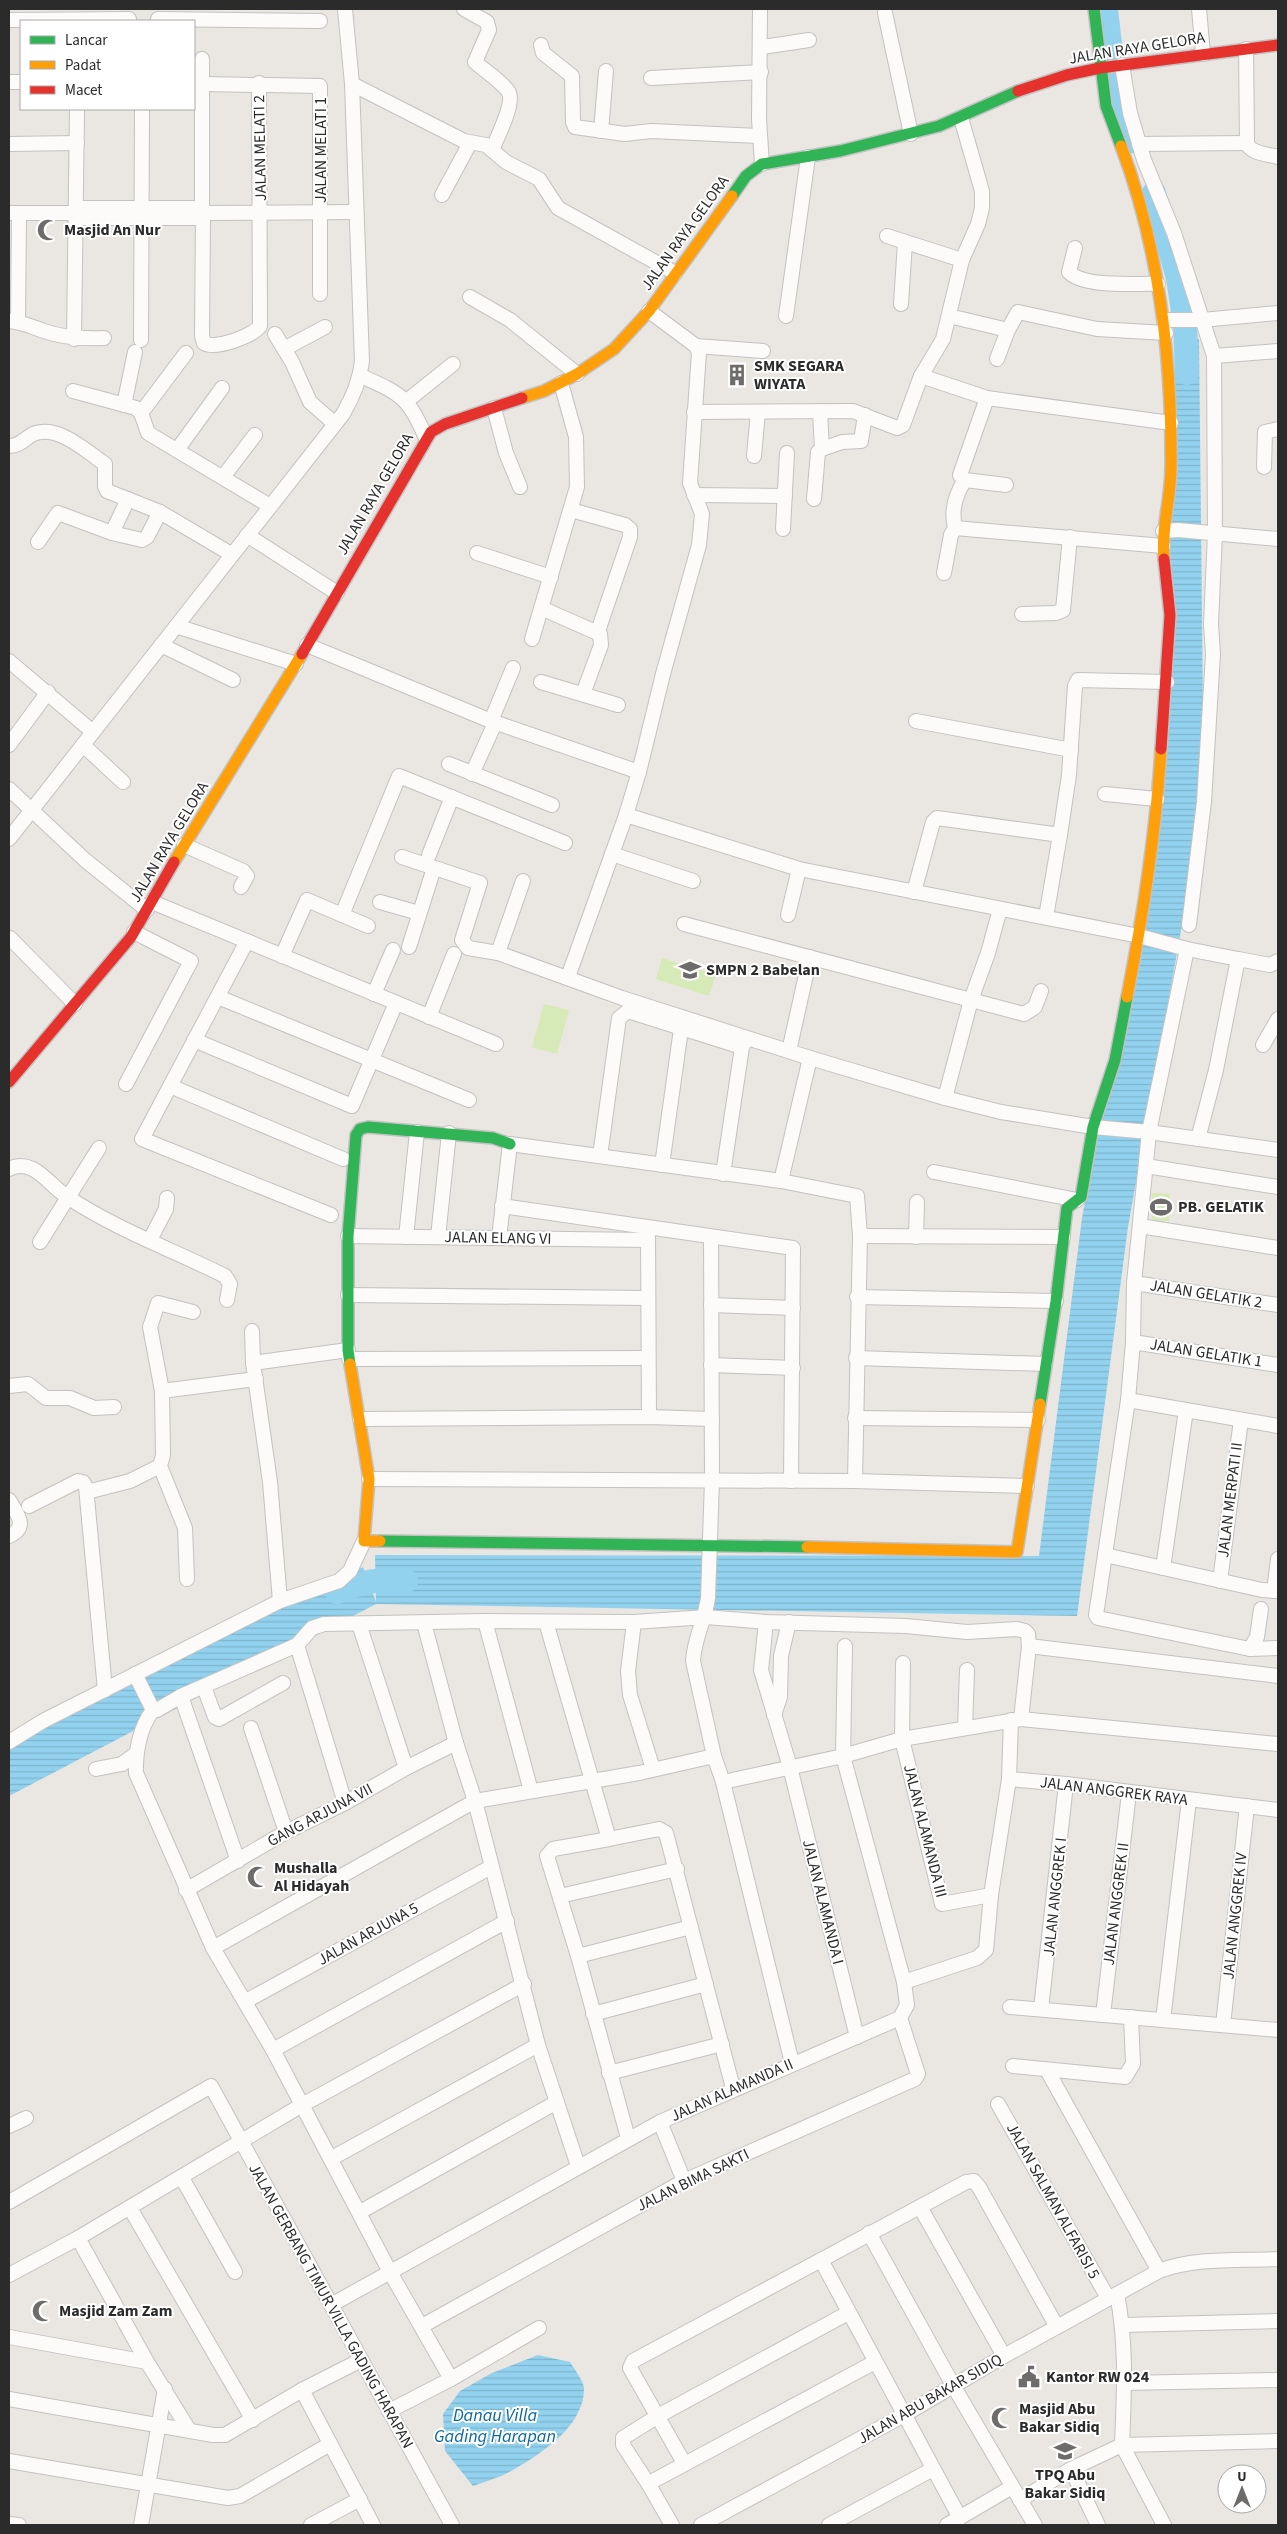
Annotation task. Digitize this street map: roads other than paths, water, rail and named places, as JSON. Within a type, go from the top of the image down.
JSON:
[{"type":"street","points":[[9,839],[335,424],[350,403],[361,376],[352,84],[345,9]]},
{"type":"street","points":[[464,9],[488,22],[490,30],[475,62],[508,91],[511,98],[492,150]]},
{"type":"street","points":[[760,9],[762,47],[760,136],[762,164]]},
{"type":"street","points":[[1094,9],[1139,144],[1174,233],[1200,320],[1214,356],[1215,533],[1211,624],[1213,654],[1206,774],[1189,925]]},
{"type":"street","points":[[1200,9],[1203,54]]},
{"type":"street","points":[[885,13],[911,134]]},
{"type":"street","points":[[9,20],[131,16]]},
{"type":"street","points":[[156,16],[320,21]]},
{"type":"street","points":[[762,47],[809,40]]},
{"type":"street","points":[[541,45],[544,53],[572,76],[574,125],[625,134],[651,131],[760,136]]},
{"type":"street","name":"JALAN RAYA GELORA","points":[[9,1082],[76,1004],[134,932],[184,845],[296,664],[426,438],[445,424],[561,383],[614,349],[648,311],[746,176],[762,164],[840,151],[911,134],[961,118],[1030,86],[1112,66],[1278,45]]},
{"type":"street","points":[[1246,49],[1248,148],[1252,151],[1278,157]]},
{"type":"street","points":[[202,59],[203,213]]},
{"type":"street","points":[[364,1541],[709,1544],[1017,1552],[1056,1300],[1067,1208],[1081,1197],[1093,1127],[1115,1060],[1142,937],[1167,682],[1170,615],[1163,546],[1171,469],[1171,423],[1167,324],[1130,170],[1106,106],[1112,66]]},
{"type":"street","points":[[601,131],[606,71]]},
{"type":"street","points":[[651,78],[761,72]]},
{"type":"street","name":"JALAN MELATI 1","points":[[203,84],[259,83],[320,86],[321,213]]},
{"type":"street","name":"JALAN MELATI 2","points":[[203,213],[202,336],[206,345],[216,346],[253,333],[260,326],[259,83]]},
{"type":"street","points":[[352,84],[470,143],[486,145],[506,162],[539,179],[558,208],[675,273]]},
{"type":"street","points":[[74,339],[77,110]]},
{"type":"street","points":[[124,405],[138,346],[142,110]]},
{"type":"street","points":[[694,412],[853,411],[889,425],[901,427],[921,376],[942,339],[962,260],[978,224],[982,198],[961,118]]},
{"type":"street","points":[[9,144],[77,143]]},
{"type":"street","points":[[442,195],[470,143]]},
{"type":"street","points":[[1139,144],[1247,143]]},
{"type":"street","points":[[786,316],[808,157]]},
{"type":"street","points":[[104,338],[74,339],[13,321],[14,213],[356,212]]},
{"type":"street","points":[[320,294],[321,213]]},
{"type":"street","points":[[887,236],[962,260]]},
{"type":"street","points":[[901,304],[904,242]]},
{"type":"street","points":[[1075,248],[1069,272],[1073,276],[1093,282],[1158,284]]},
{"type":"street","points":[[470,297],[510,320],[577,374]]},
{"type":"street","points":[[648,311],[696,346],[763,352]]},
{"type":"street","points":[[998,360],[1008,330],[1016,314],[1025,312],[1097,329],[1278,314]]},
{"type":"street","points":[[949,316],[1008,330]]},
{"type":"street","points":[[284,349],[325,328]]},
{"type":"street","points":[[274,334],[284,349],[310,402],[335,424]]},
{"type":"street","points":[[568,977],[626,815],[699,545],[702,514],[690,483],[694,412],[700,358],[696,346]]},
{"type":"street","points":[[1214,356],[1278,351]]},
{"type":"street","points":[[140,413],[186,353]]},
{"type":"street","points":[[408,400],[453,364]]},
{"type":"street","points":[[361,376],[395,391],[408,400],[426,438]]},
{"type":"street","points":[[921,376],[987,398],[1171,423]]},
{"type":"street","points":[[532,638],[577,487],[576,437],[561,383]]},
{"type":"street","points":[[177,450],[222,388]]},
{"type":"street","points":[[73,391],[136,408],[148,433],[270,506]]},
{"type":"street","points":[[987,398],[960,475],[965,480],[1006,484]]},
{"type":"street","points":[[494,408],[506,452],[520,487]]},
{"type":"street","points":[[820,411],[822,449]]},
{"type":"street","points":[[754,456],[758,412]]},
{"type":"street","points":[[814,499],[818,452],[842,442],[862,441],[865,415]]},
{"type":"street","points":[[1264,467],[1265,432],[1278,429]]},
{"type":"street","points":[[9,446],[20,444],[34,434],[46,432],[74,442],[105,464],[106,490],[160,512],[231,554]]},
{"type":"street","points":[[223,477],[255,435]]},
{"type":"street","points":[[783,529],[787,453]]},
{"type":"street","points":[[944,573],[950,535],[955,528],[953,515],[956,498],[965,480]]},
{"type":"street","points":[[694,495],[785,496]]},
{"type":"street","points":[[112,533],[128,499]]},
{"type":"street","points":[[571,510],[625,525],[630,530],[598,631],[600,645],[584,694]]},
{"type":"street","points":[[38,542],[58,514],[112,533],[140,540],[145,539],[160,512]]},
{"type":"street","points":[[955,528],[1163,546]]},
{"type":"street","points":[[1164,531],[1183,530],[1278,539]]},
{"type":"street","points":[[247,535],[337,593]]},
{"type":"street","points":[[1022,614],[1056,613],[1063,610],[1070,537]]},
{"type":"street","points":[[477,553],[551,577]]},
{"type":"street","points":[[541,608],[598,631]]},
{"type":"street","points":[[176,626],[296,664]]},
{"type":"street","points":[[161,645],[233,680]]},
{"type":"street","points":[[307,645],[493,722],[639,772]]},
{"type":"street","points":[[9,660],[93,732]]},
{"type":"street","points":[[472,774],[514,668]]},
{"type":"street","points":[[1046,917],[1070,775],[1075,686],[1078,680],[1167,682]]},
{"type":"street","points":[[541,682],[618,705]]},
{"type":"street","points":[[9,745],[48,692]]},
{"type":"street","points":[[916,721],[1071,750]]},
{"type":"street","points":[[83,746],[123,782]]},
{"type":"street","points":[[449,764],[552,805]]},
{"type":"street","points":[[342,915],[399,776],[565,843]]},
{"type":"street","points":[[9,789],[85,860],[149,906],[247,941],[496,1044]]},
{"type":"street","points":[[1105,794],[1157,799]]},
{"type":"street","points":[[409,946],[452,798]]},
{"type":"street","points":[[626,815],[799,869],[1046,917],[1238,960],[1270,965],[1278,961]]},
{"type":"street","points":[[914,892],[933,822],[937,818],[1060,835]]},
{"type":"street","points":[[184,845],[243,871],[247,876],[241,887]]},
{"type":"street","points":[[612,854],[693,881]]},
{"type":"street","points":[[402,857],[432,862],[480,884],[462,940],[468,948],[498,953],[744,1042]]},
{"type":"street","points":[[788,915],[799,869]]},
{"type":"street","points":[[498,953],[523,881]]},
{"type":"street","points":[[282,956],[306,900],[368,926]]},
{"type":"street","points":[[380,902],[419,914]]},
{"type":"street","points":[[945,1098],[971,1000],[988,954],[1000,908]]},
{"type":"street","points":[[684,924],[1024,1014],[1035,1008],[1041,991]]},
{"type":"street","points":[[126,1084],[191,961],[134,932]]},
{"type":"street","points":[[10,938],[76,1004]]},
{"type":"street","points":[[247,941],[142,1139],[331,1216]]},
{"type":"street","points":[[1187,949],[1149,1132],[1134,1283],[1133,1342],[1128,1400],[1095,1611],[1098,1618],[1250,1649],[1278,1648]]},
{"type":"street","points":[[374,994],[393,950]]},
{"type":"street","points":[[429,1017],[454,954]]},
{"type":"street","points":[[789,1051],[810,957]]},
{"type":"street","points":[[1198,1139],[1216,1070],[1238,960]]},
{"type":"street","points":[[218,997],[469,1100]]},
{"type":"street","points":[[194,1040],[352,1106],[396,1003]]},
{"type":"street","points":[[600,1156],[621,1015],[628,1011],[681,1029],[789,1051],[945,1098],[1001,1112],[1093,1127],[1149,1132],[1278,1150]]},
{"type":"street","points":[[1263,1045],[1278,1019]]},
{"type":"street","points":[[662,1165],[681,1029]]},
{"type":"street","points":[[723,1174],[744,1042]]},
{"type":"street","points":[[782,1181],[810,1058]]},
{"type":"street","points":[[170,1086],[343,1159]]},
{"type":"street","points":[[9,1742],[44,1721],[105,1690],[144,1691],[280,1601],[345,1577],[364,1541],[369,1479],[349,1354],[348,1295],[348,1236],[358,1131],[368,1127],[493,1138],[510,1144],[782,1181],[857,1196],[860,1236],[857,1297],[855,1481]]},
{"type":"street","points":[[406,1237],[417,1132]]},
{"type":"street","points":[[438,1238],[449,1133]]},
{"type":"street","points":[[498,1238],[510,1144]]},
{"type":"street","points":[[40,1242],[99,1148]]},
{"type":"street","points":[[9,1168],[16,1165],[32,1168],[67,1197],[225,1276],[230,1284],[227,1300]]},
{"type":"street","points":[[1146,1166],[1278,1187]]},
{"type":"street","points":[[934,1172],[1077,1200]]},
{"type":"street","points":[[150,1240],[166,1208],[167,1198]]},
{"type":"street","points":[[916,1237],[917,1202]]},
{"type":"street","points":[[502,1206],[648,1234],[711,1237],[793,1248],[792,1481]]},
{"type":"street","points":[[1140,1226],[1278,1248]]},
{"type":"street","points":[[648,1234],[648,1416]]},
{"type":"street","name":"JALAN ELANG VI","points":[[348,1236],[498,1238],[648,1234]]},
{"type":"street","points":[[860,1236],[1063,1237]]},
{"type":"street","points":[[711,1237],[712,1480],[708,1598],[706,1617],[694,1648],[693,1661],[714,1756],[723,1782],[792,2064]]},
{"type":"street","name":"JALAN GELATIK 2","points":[[1134,1283],[1278,1305]]},
{"type":"street","points":[[348,1295],[647,1298]]},
{"type":"street","points":[[857,1297],[1056,1300]]},
{"type":"street","points":[[188,1579],[186,1528],[160,1466],[163,1455],[162,1392],[150,1327],[158,1303],[193,1312]]},
{"type":"street","points":[[711,1305],[793,1308]]},
{"type":"street","points":[[252,1332],[253,1362],[270,1482],[280,1601]]},
{"type":"street","name":"JALAN GELATIK 1","points":[[1133,1342],[1278,1364]]},
{"type":"street","points":[[253,1362],[349,1354],[647,1358]]},
{"type":"street","points":[[856,1358],[1046,1364]]},
{"type":"street","points":[[712,1365],[792,1368]]},
{"type":"street","points":[[162,1392],[256,1379]]},
{"type":"street","points":[[9,1386],[18,1383],[28,1384],[46,1398],[70,1398],[94,1408],[114,1407]]},
{"type":"street","points":[[1128,1400],[1278,1426]]},
{"type":"street","points":[[1163,1568],[1186,1410]]},
{"type":"street","points":[[360,1419],[648,1416],[712,1419]]},
{"type":"street","points":[[855,1418],[1038,1420]]},
{"type":"street","name":"JALAN MERPATI II","points":[[1220,1581],[1241,1420]]},
{"type":"street","points":[[87,1492],[130,1481],[160,1466]]},
{"type":"street","points":[[369,1479],[855,1481],[1027,1486]]},
{"type":"street","points":[[29,1506],[78,1481],[83,1482],[87,1492],[105,1690]]},
{"type":"street","points":[[9,1500],[21,1525],[9,1536]]},
{"type":"street","points":[[1105,1555],[1220,1581],[1276,1591],[1278,1560]]},
{"type":"street","points":[[1250,1649],[1257,1637],[1261,1609]]},
{"type":"street","points":[[144,1691],[159,1709],[181,1696],[297,1645],[312,1628],[324,1624],[485,1621],[634,1622],[706,1617],[766,1622],[906,1626],[966,1632],[1017,1629],[1025,1631],[1028,1634],[1029,1646],[1016,1719],[1009,1779],[991,1895],[988,1942],[982,1956],[904,1982]]},
{"type":"street","points":[[485,1621],[530,1791]]},
{"type":"street","points":[[546,1622],[609,1839]]},
{"type":"street","points":[[634,1622],[628,1671],[630,1695],[653,1769]]},
{"type":"street","name":"JALAN ALAMANDA I","points":[[766,1622],[760,1670],[790,1767],[856,2037]]},
{"type":"street","points":[[774,1715],[780,1697],[781,1656],[789,1622]]},
{"type":"street","points":[[424,1623],[456,1743],[475,1801],[491,1867],[524,1984],[538,2045],[578,2166]]},
{"type":"street","points":[[359,1624],[406,1768]]},
{"type":"street","points":[[297,1645],[345,1803]]},
{"type":"street","points":[[845,1646],[843,1756],[904,1982],[907,2005],[900,2018]]},
{"type":"street","points":[[1029,1646],[1278,1676]]},
{"type":"street","points":[[902,1739],[903,1663]]},
{"type":"street","points":[[965,1728],[967,1670]]},
{"type":"street","points":[[204,1687],[215,1717],[219,1719],[282,1683]]},
{"type":"street","points":[[144,1691],[136,1773],[186,1890],[213,1948],[274,2050],[390,2272],[451,2379]]},
{"type":"street","points":[[181,1696],[238,1861]]},
{"type":"street","points":[[723,1782],[843,1756],[902,1739],[1016,1719],[1278,1744]]},
{"type":"street","points":[[251,1728],[286,1832]]},
{"type":"street","name":"JALAN ALAMANDA III","points":[[902,1739],[942,1904],[991,1895]]},
{"type":"street","name":"GANG ARJUNA VII","points":[[186,1890],[286,1832],[345,1803],[406,1768],[456,1743]]},
{"type":"street","points":[[96,1769],[122,1764],[137,1753]]},
{"type":"street","points":[[213,1948],[475,1801],[714,1756]]},
{"type":"street","name":"JALAN ANGGREK RAYA","points":[[1009,1779],[1066,1784],[1278,1810]]},
{"type":"street","name":"JALAN ANGGREK I","points":[[1041,2010],[1066,1784]]},
{"type":"street","name":"JALAN ANGGREK II","points":[[1103,2015],[1129,1793]]},
{"type":"street","points":[[1163,2020],[1189,1800]]},
{"type":"street","name":"JALAN ANGGREK IV","points":[[1223,2026],[1247,1806]]},
{"type":"street","points":[[628,2138],[578,1956],[547,1856],[550,1850],[659,1829],[666,1833],[733,2088]]},
{"type":"street","name":"JALAN ARJUNA 5","points":[[246,2001],[491,1867]]},
{"type":"street","points":[[560,1896],[677,1869]]},
{"type":"street","points":[[274,2050],[507,1921]]},
{"type":"street","points":[[578,1956],[691,1927]]},
{"type":"street","points":[[9,2276],[182,2178],[302,2105],[524,1984]]},
{"type":"street","points":[[593,2014],[706,1984]]},
{"type":"street","points":[[1010,2007],[1278,2030]]},
{"type":"street","name":"JALAN ALAMANDA II","points":[[331,2305],[628,2138],[733,2088],[900,2018]]},
{"type":"street","name":"JALAN BIMA SAKTI","points":[[422,2326],[684,2181],[915,2080],[918,2074],[900,2018]]},
{"type":"street","points":[[1013,2066],[1121,2078],[1127,2076],[1133,2064],[1131,2018]]},
{"type":"street","points":[[609,2073],[722,2044]]},
{"type":"street","points":[[332,2158],[538,2045]]},
{"type":"street","points":[[1047,2070],[1159,2271]]},
{"type":"street","name":"JALAN GERBANG TIMUR VILLA GADING HARAPAN","points":[[9,2202],[211,2086],[452,2525]]},
{"type":"street","points":[[360,2212],[557,2102]]},
{"type":"street","name":"JALAN SALMAN ALFARISI 5","points":[[998,2104],[1112,2296],[1123,2326],[1125,2383],[1122,2445]]},
{"type":"street","points":[[9,2126],[26,2118]]},
{"type":"street","points":[[660,2122],[684,2181]]},
{"type":"street","points":[[182,2178],[235,2272]]},
{"type":"street","points":[[684,2463],[630,2368],[633,2361],[966,2182],[974,2181],[977,2184],[1057,2327]]},
{"type":"street","points":[[920,2207],[1004,2356]]},
{"type":"street","points":[[130,2208],[253,2420]]},
{"type":"street","points":[[869,2233],[954,2387],[1035,2525]]},
{"type":"street","points":[[78,2238],[147,2362],[188,2430]]},
{"type":"street","name":"JALAN ABU BAKAR SIDIQ","points":[[701,2525],[904,2415],[1004,2356],[1159,2271],[1174,2265],[1199,2262],[1278,2259]]},
{"type":"street","points":[[821,2260],[960,2518]]},
{"type":"street","points":[[672,2525],[624,2445],[623,2438],[658,2416],[848,2313]]},
{"type":"street","points":[[1123,2326],[1278,2321]]},
{"type":"street","points":[[389,2411],[451,2379],[538,2328]]},
{"type":"street","points":[[9,2337],[147,2362]]},
{"type":"street","points":[[9,2399],[188,2430],[226,2434],[302,2390],[361,2360]]},
{"type":"street","points":[[649,2485],[684,2463],[875,2362]]},
{"type":"street","points":[[1125,2383],[1278,2380]]},
{"type":"street","points":[[141,2525],[165,2389]]},
{"type":"street","points":[[302,2390],[373,2525]]},
{"type":"street","points":[[1020,2500],[1071,2469],[1122,2445],[1278,2441]]},
{"type":"street","points":[[9,2462],[219,2497],[234,2497],[330,2444]]},
{"type":"street","points":[[1122,2445],[1164,2525]]},
{"type":"street","points":[[829,2525],[933,2469]]},
{"type":"street","points":[[1071,2469],[1098,2525]]},
{"type":"street","points":[[947,2525],[1012,2487]]},
{"type":"street","points":[[311,2525],[360,2499]]},
{"type":"street","points":[[9,2524],[19,2525]]},
{"type":"water","points":[[1199,339],[1204,802],[1128,1227],[1077,1616],[376,1604],[9,1796],[9,1747],[363,1567],[376,1602],[375,1555],[1039,1556],[1082,1218],[1159,785],[1176,342]]},
{"type":"water","name":"Danau Villa Gading Harapan","points":[[538,2355],[570,2362],[584,2389],[577,2415],[559,2437],[536,2456],[498,2477],[473,2486],[445,2451],[443,2414],[460,2391],[492,2373]]},
{"type":"waterway","points":[[1106,9],[1118,93],[1133,141]]},
{"type":"waterway","points":[[1154,193],[1178,278],[1185,325],[1187,373]]},
{"type":"waterway","points":[[337,1592],[370,1582],[387,1580],[406,1581]]},
{"type":"place","name":"Masjid An Nur","points":[[48,230]]},
{"type":"place","name":"SMK SEGARA WIYATA","points":[[737,375]]},
{"type":"place","name":"SMPN 2 Babelan","points":[[690,970]]},
{"type":"place","name":"PB. GELATIK","points":[[1161,1207]]},
{"type":"place","name":"Mushalla Al Hidayah","points":[[258,1877]]},
{"type":"place","name":"Masjid Zam Zam","points":[[43,2311]]},
{"type":"place","name":"Kantor RW 024","points":[[1029,2377]]},
{"type":"place","name":"Masjid Abu Bakar Sidiq","points":[[1002,2418]]},
{"type":"place","name":"TPQ Abu Bakar Sidiq","points":[[1065,2451]]}]
